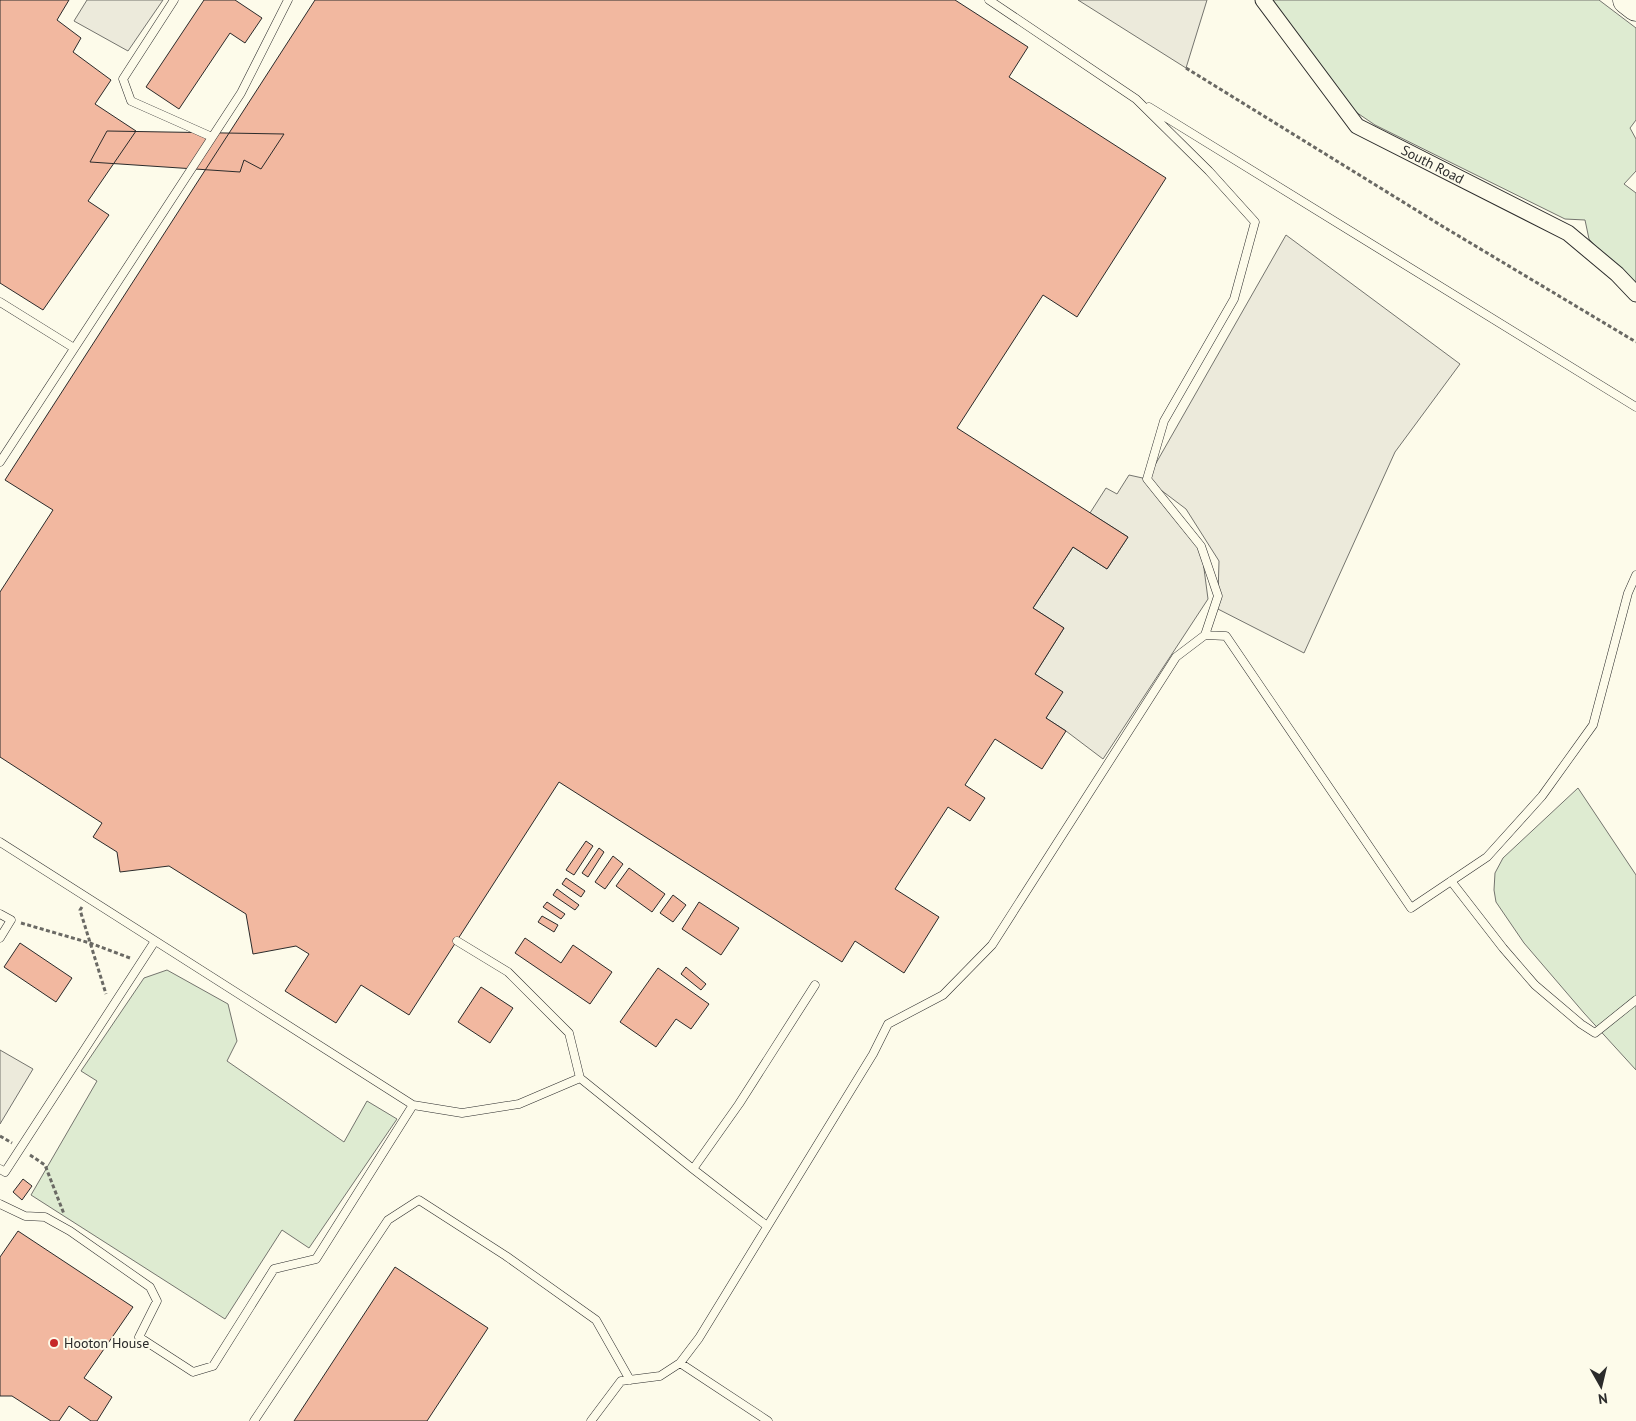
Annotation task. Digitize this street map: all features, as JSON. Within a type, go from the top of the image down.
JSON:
[{"type":"highway","points":[[1627,0],[1636,7]]},
{"type":"street","name":"South Road","points":[[1263,0],[1357,126],[1568,233],[1617,274],[1636,294]]},
{"type":"lane","points":[[174,0],[122,79],[131,101],[212,137]]},
{"type":"lane","points":[[0,462],[241,93],[288,0]]},
{"type":"lane","points":[[989,0],[1136,99],[1636,407]]},
{"type":"lane","points":[[592,1421],[621,1381],[660,1376],[680,1363],[698,1338],[768,1226],[873,1054],[888,1024],[943,995],[992,944],[1176,657],[1205,635],[1218,596],[1201,546],[1147,479],[1164,421],[1234,298],[1255,222],[1209,172],[1136,99]]},
{"type":"lane","points":[[0,302],[74,348]]},
{"type":"lane","points":[[1205,635],[1226,636],[1411,908],[1487,858],[1542,796],[1593,725],[1628,593],[1636,575]]},
{"type":"lane","points":[[0,842],[413,1105],[462,1113],[519,1104],[580,1078]]},
{"type":"lane","points":[[1452,882],[1503,948],[1535,985],[1581,1024],[1595,1033],[1636,1000]]},
{"type":"lane","points":[[0,914],[11,920],[0,938]]},
{"type":"lane","points":[[0,1169],[5,1172],[154,941]]},
{"type":"lane","points":[[457,941],[508,972],[569,1033],[580,1078],[693,1169],[768,1226]]},
{"type":"lane","points":[[693,1169],[739,1104],[815,985]]},
{"type":"lane","points":[[0,1204],[25,1216],[44,1217],[70,1232],[150,1287],[157,1301],[138,1337],[193,1372],[214,1366],[274,1269],[316,1259],[413,1105]]},
{"type":"lane","points":[[254,1421],[388,1220],[419,1200],[506,1256],[596,1320],[630,1380]]},
{"type":"lane","points":[[680,1363],[768,1421]]},
{"type":"path","points":[[1186,68],[1442,226],[1636,342]]},
{"type":"path","points":[[88,898],[80,910],[111,1008]]},
{"type":"path","points":[[11,920],[90,943],[129,957],[139,964]]},
{"type":"path","points":[[0,1136],[45,1164],[70,1232]]},
{"type":"green space","points":[[1267,0],[1599,0],[1636,28],[1636,120],[1630,128],[1636,139],[1636,171],[1624,184],[1636,193],[1636,291],[1589,239],[1585,220],[1565,219],[1375,125],[1347,106]]},
{"type":"green space","points":[[1578,788],[1636,875],[1636,1070],[1524,943],[1496,902],[1494,890],[1495,873],[1503,858]]},
{"type":"green space","points":[[167,970],[228,1004],[237,1041],[227,1061],[344,1142],[367,1101],[397,1119],[309,1248],[282,1230],[225,1319],[31,1195],[97,1081],[81,1071],[144,978]]},
{"type":"shaded area","points":[[87,0],[163,0],[128,51],[74,21]]},
{"type":"shaded area","points":[[1078,0],[1207,0],[1186,68]]},
{"type":"shaded area","points":[[1286,235],[1460,364],[1395,452],[1304,653],[1214,607],[1218,596],[1219,561],[1186,509],[1149,481],[1201,546],[1208,599],[1103,759],[1046,718],[1062,692],[1035,674],[1064,628],[1033,608],[1073,547],[1107,569],[1128,537],[1090,513],[1106,488],[1117,494],[1129,475],[1147,479]]},
{"type":"shaded area","points":[[0,1050],[33,1069],[0,1124]]},
{"type":"building","points":[[0,0],[69,0],[57,20],[81,38],[73,52],[111,80],[95,104],[136,131],[88,201],[109,215],[43,310],[0,283]]},
{"type":"building","points":[[204,0],[235,0],[262,18],[245,43],[230,33],[179,109],[146,87]]},
{"type":"building","points":[[315,0],[955,0],[1028,47],[1009,77],[1166,178],[1077,317],[1043,295],[957,428],[1128,537],[1107,569],[1073,547],[1033,608],[1064,628],[1035,674],[1063,692],[1046,718],[1066,731],[1042,769],[995,739],[965,785],[985,798],[970,821],[948,807],[895,889],[939,917],[904,973],[855,941],[842,962],[559,782],[409,1015],[361,985],[336,1023],[285,991],[309,954],[296,946],[253,954],[246,914],[169,866],[120,872],[117,852],[93,837],[102,823],[0,757],[0,592],[53,510],[5,480]]},
{"type":"building","points":[[107,131],[284,134],[261,169],[244,160],[240,172],[90,162]]},
{"type":"building","points":[[586,841],[593,846],[574,875],[566,870]]},
{"type":"building","points":[[599,848],[604,852],[588,877],[582,873]]},
{"type":"building","points":[[613,856],[623,864],[605,889],[595,882]]},
{"type":"building","points":[[629,868],[665,894],[652,912],[616,886]]},
{"type":"building","points":[[566,878],[585,891],[581,897],[562,884]]},
{"type":"building","points":[[557,889],[579,905],[575,910],[553,895]]},
{"type":"building","points":[[673,895],[686,905],[673,922],[660,913]]},
{"type":"building","points":[[547,902],[565,914],[561,919],[543,907]]},
{"type":"building","points":[[699,902],[739,928],[721,955],[682,929]]},
{"type":"building","points":[[542,916],[558,925],[554,932],[538,922]]},
{"type":"building","points":[[525,938],[561,963],[573,945],[612,972],[590,1004],[515,953]]},
{"type":"building","points":[[20,943],[72,978],[56,1002],[4,967]]},
{"type":"building","points":[[686,967],[706,984],[701,990],[681,974]]},
{"type":"building","points":[[658,968],[709,1004],[691,1029],[676,1019],[656,1047],[620,1022]]},
{"type":"building","points":[[481,987],[513,1008],[490,1043],[458,1022]]},
{"type":"building","points":[[23,1179],[32,1186],[22,1200],[13,1192]]},
{"type":"building","name":"Hooton House","points":[[18,1231],[133,1307],[84,1378],[112,1397],[97,1421],[91,1421],[69,1406],[59,1421],[51,1421],[12,1396],[0,1396],[0,1257]]},
{"type":"building","points":[[395,1267],[488,1328],[427,1421],[294,1421]]},
{"type":"place","name":"Hooton House","points":[[54,1343]]}]
